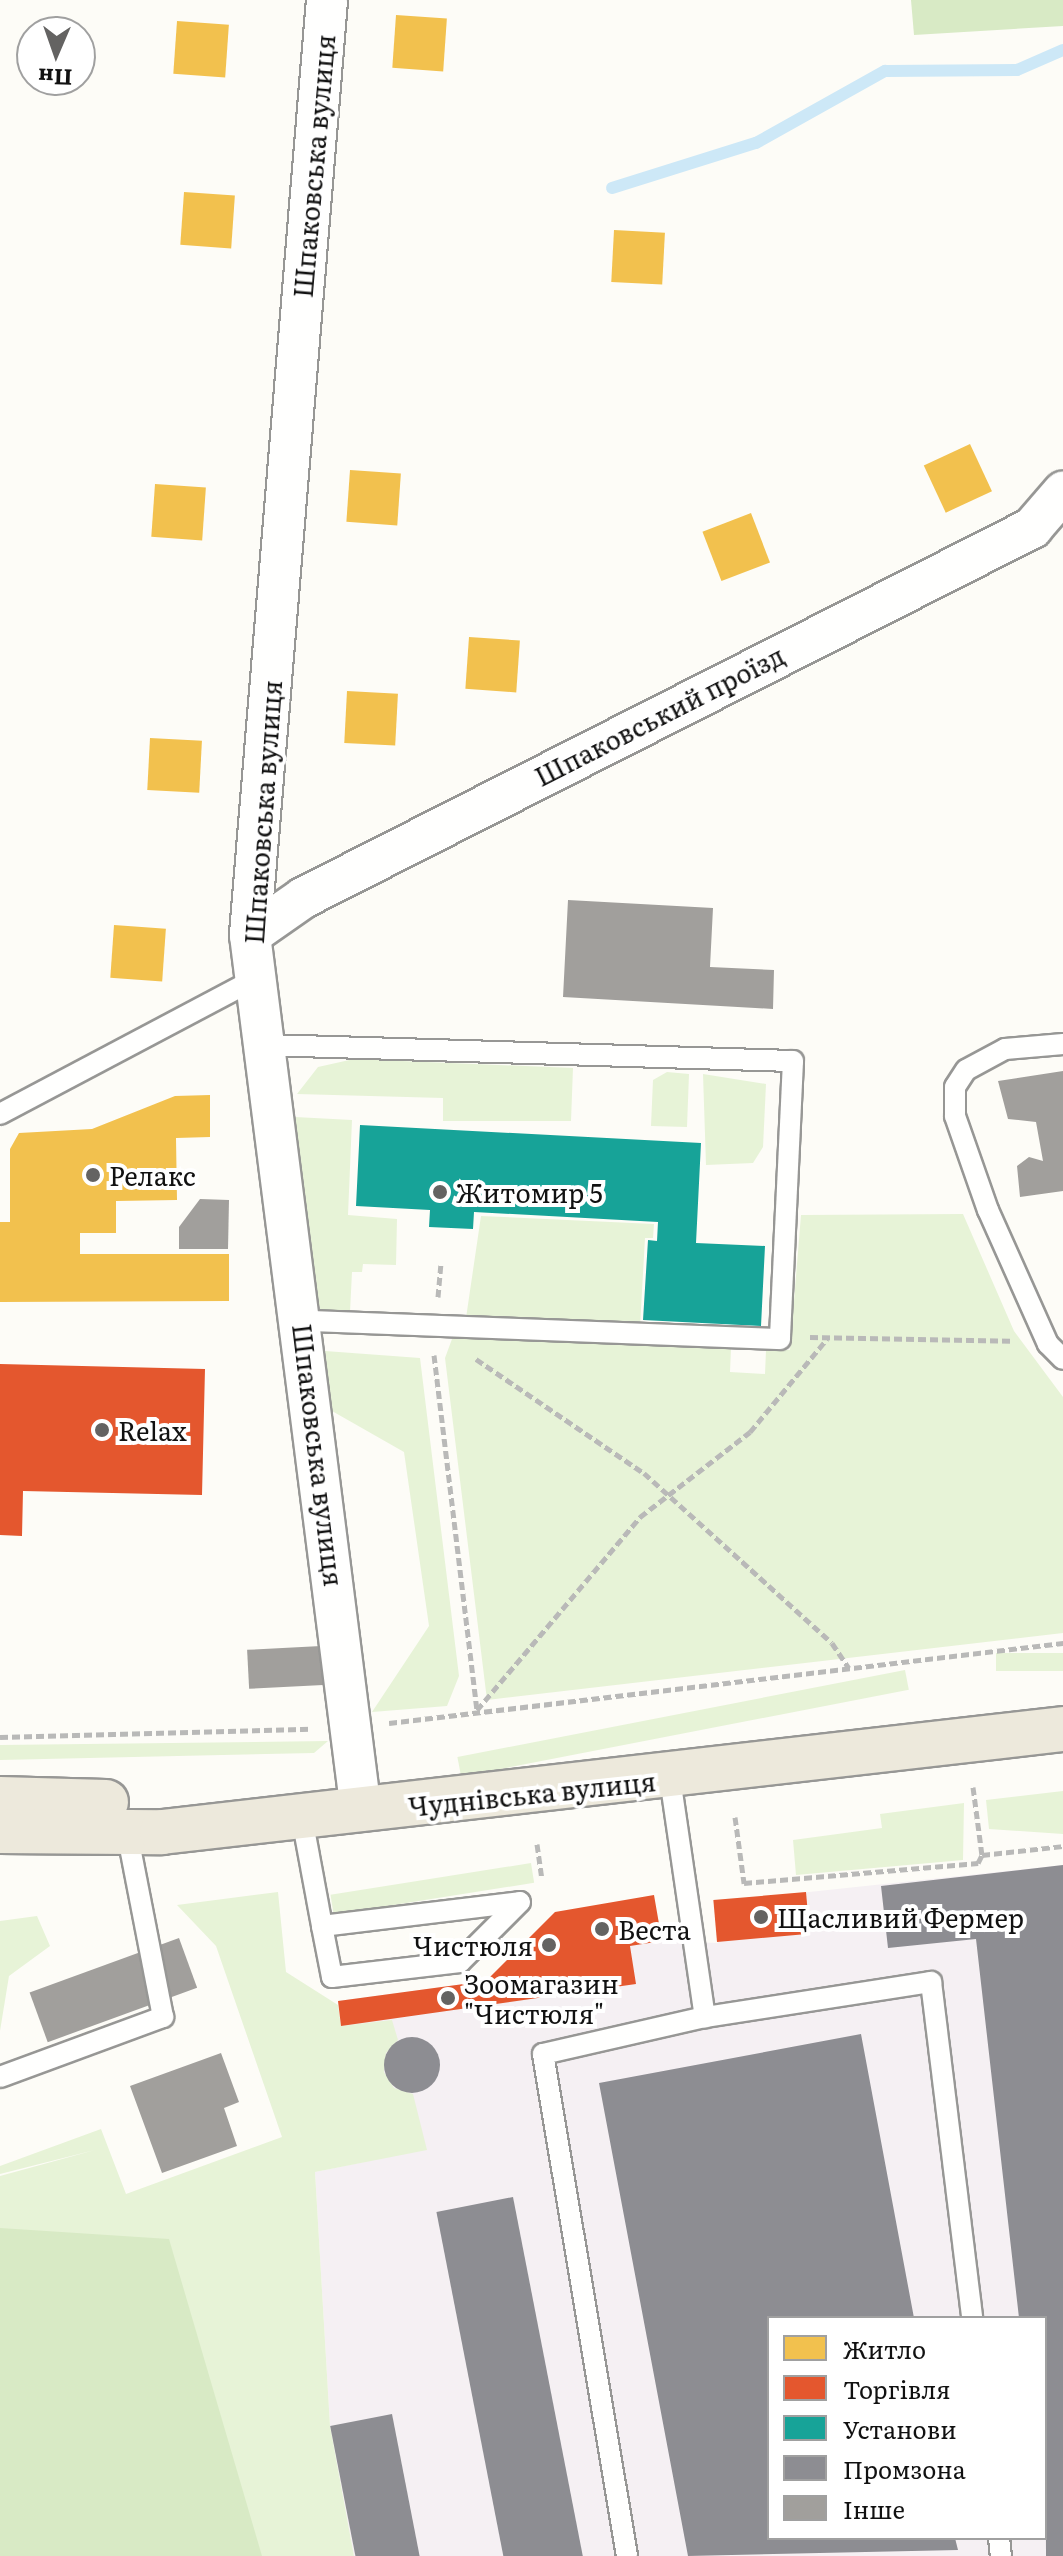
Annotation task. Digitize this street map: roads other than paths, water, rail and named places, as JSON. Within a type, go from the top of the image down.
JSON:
[{"type":"main road","name":"Чуднівська вулиця","points":[[0,1831],[127,1832],[302,1818],[359,1798],[1063,1703]]},
{"type":"main road","name":"Чуднівська вулиця","points":[[0,1799],[160,1802],[359,1798],[670,1778],[1063,1729]]},
{"type":"street","name":"Шпаковська вулиця","points":[[327,0],[250,935],[302,1321],[322,1546],[359,1798]]},
{"type":"street","name":"Шпаковський проїзд","points":[[250,935],[303,898],[1032,528],[1063,492]]},
{"type":"lane","points":[[0,1114],[255,979]]},
{"type":"lane","points":[[1056,1351],[988,1210],[955,1116],[955,1087],[966,1070],[1005,1049],[1063,1044]]},
{"type":"lane","points":[[266,1045],[793,1061],[780,1339],[302,1321]]},
{"type":"lane","points":[[670,1778],[705,2017]]},
{"type":"lane","points":[[302,1818],[322,1926],[332,1977],[460,1962],[520,1902],[322,1926]]},
{"type":"lane","points":[[0,2077],[163,2017],[127,1832]]},
{"type":"lane","points":[[627,2556],[543,2054],[705,2017],[931,1982],[972,2316]]},
{"type":"waterway","points":[[612,188],[756,143],[885,71],[1017,70],[1063,50]]},
{"type":"place","name":"Релакс","points":[[93,1175]]},
{"type":"place","name":"Житомир 5","points":[[440,1192]]},
{"type":"place","name":"Relax","points":[[102,1430]]},
{"type":"place","name":"Щасливий Фермер","points":[[761,1917]]},
{"type":"place","name":"Веста","points":[[602,1929]]},
{"type":"place","name":"Чистюля","points":[[549,1945]]},
{"type":"place","name":"Зоомагазин \"Чистюля\"","points":[[448,1998]]}]
